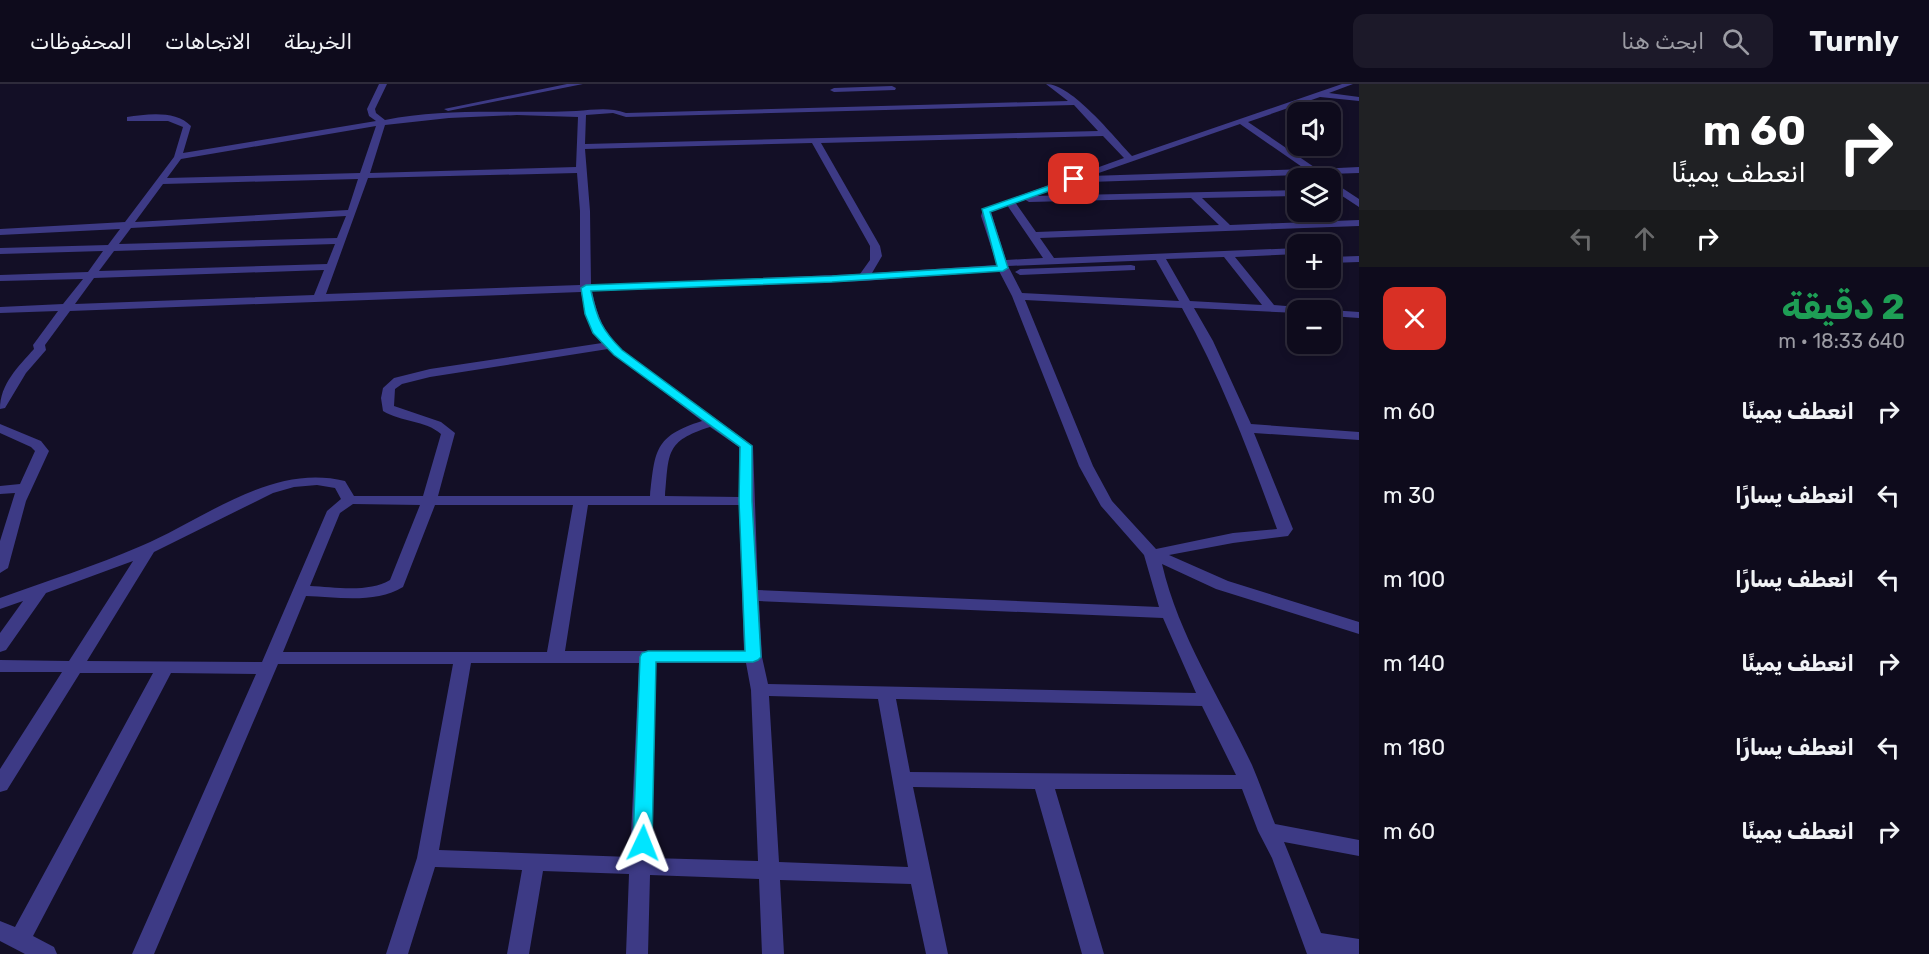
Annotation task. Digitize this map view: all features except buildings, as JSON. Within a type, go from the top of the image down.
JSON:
[{"type":"street","points":[[382,123],[372,114],[371,110],[383,84]]},
{"type":"street","points":[[178,157],[407,118],[566,99],[579,84]]},
{"type":"street","points":[[1050,84],[1076,103],[1130,159]]},
{"type":"street","points":[[1349,84],[1241,121],[1151,160],[1130,159],[1011,200],[986,211],[1003,268],[1018,296],[1086,466],[1106,503],[1152,554],[1222,585],[1359,628]]},
{"type":"street","points":[[832,87],[845,108]]},
{"type":"street","points":[[832,87],[892,88]]},
{"type":"street","points":[[1315,94],[1359,99]]},
{"type":"street","points":[[407,118],[566,99]]},
{"type":"street","points":[[566,99],[582,115],[580,147],[585,211],[586,288],[591,314],[598,333],[667,390],[746,446],[749,595],[753,657],[760,690],[773,954]]},
{"type":"street","points":[[577,112],[613,111],[626,115],[1076,103]]},
{"type":"street","points":[[0,405],[21,371],[40,350],[39,345],[93,275],[178,157],[186,123],[172,119],[130,119]]},
{"type":"street","points":[[1241,121],[1309,168]]},
{"type":"street","points":[[319,297],[352,213],[382,123]]},
{"type":"street","points":[[580,147],[1105,133]]},
{"type":"street","points":[[815,141],[829,161],[856,213],[876,244],[878,253],[863,278]]},
{"type":"street","points":[[1151,160],[1173,176],[1228,228]]},
{"type":"street","points":[[162,181],[581,170]]},
{"type":"street","points":[[1341,171],[1359,170]]},
{"type":"street","points":[[1074,179],[1287,173]]},
{"type":"street","points":[[1247,174],[1272,194]]},
{"type":"street","points":[[1342,191],[1359,191]]},
{"type":"street","points":[[1342,191],[1359,204]]},
{"type":"street","points":[[1011,200],[1287,193]]},
{"type":"street","points":[[1011,200],[1050,260]]},
{"type":"street","points":[[0,232],[352,213]]},
{"type":"street","points":[[1032,235],[1359,223]]},
{"type":"street","points":[[0,252],[341,241]]},
{"type":"street","points":[[1341,250],[1359,249]]},
{"type":"street","points":[[0,310],[863,278],[1287,251]]},
{"type":"street","points":[[1227,254],[1271,309]]},
{"type":"street","points":[[1341,260],[1359,259]]},
{"type":"street","points":[[1003,268],[1050,260],[1235,264],[1287,262]]},
{"type":"street","points":[[1152,554],[1233,538],[1282,533],[1285,529],[1208,341],[1162,261]]},
{"type":"street","points":[[0,278],[331,267]]},
{"type":"street","points":[[1018,296],[1287,310]]},
{"type":"street","points":[[1341,314],[1359,315]]},
{"type":"street","points":[[300,591],[370,591],[393,588],[397,583],[430,498],[448,433],[436,425],[398,416],[388,408],[389,388],[398,381],[430,373],[610,345]]},
{"type":"street","points":[[657,501],[661,462],[666,446],[672,437],[683,430],[712,422]]},
{"type":"street","points":[[1245,428],[1359,436]]},
{"type":"street","points":[[0,568],[25,488],[42,451],[36,444],[1,430]]},
{"type":"street","points":[[0,604],[149,549],[260,494],[303,480],[316,479],[340,484],[349,500]]},
{"type":"street","points":[[0,490],[25,488]]},
{"type":"street","points":[[142,954],[334,511],[349,500],[430,498],[746,501]]},
{"type":"street","points":[[555,657],[581,500]]},
{"type":"street","points":[[0,785],[149,549]]},
{"type":"street","points":[[1152,554],[1160,590],[1169,613],[1208,700],[1250,782],[1316,947],[1359,949]]},
{"type":"street","points":[[0,646],[41,588]]},
{"type":"street","points":[[749,595],[1169,613]]},
{"type":"street","points":[[397,954],[426,858],[464,657]]},
{"type":"street","points":[[0,666],[166,666],[464,657],[753,657]]},
{"type":"street","points":[[637,954],[648,657]]},
{"type":"street","points":[[46,954],[10,934],[166,666]]},
{"type":"street","points":[[760,690],[1208,700]]},
{"type":"street","points":[[886,692],[937,954]]},
{"type":"street","points":[[902,779],[1250,782]]},
{"type":"street","points":[[1043,782],[1093,954]]},
{"type":"street","points":[[1268,831],[1359,848]]},
{"type":"street","points":[[426,858],[920,876]]},
{"type":"street","points":[[518,954],[534,863]]},
{"type":"route","points":[[643,843],[648,657],[753,657],[749,595],[746,446],[618,353],[598,333],[591,314],[586,288],[832,279],[1003,268],[986,211],[1074,179]]}]
